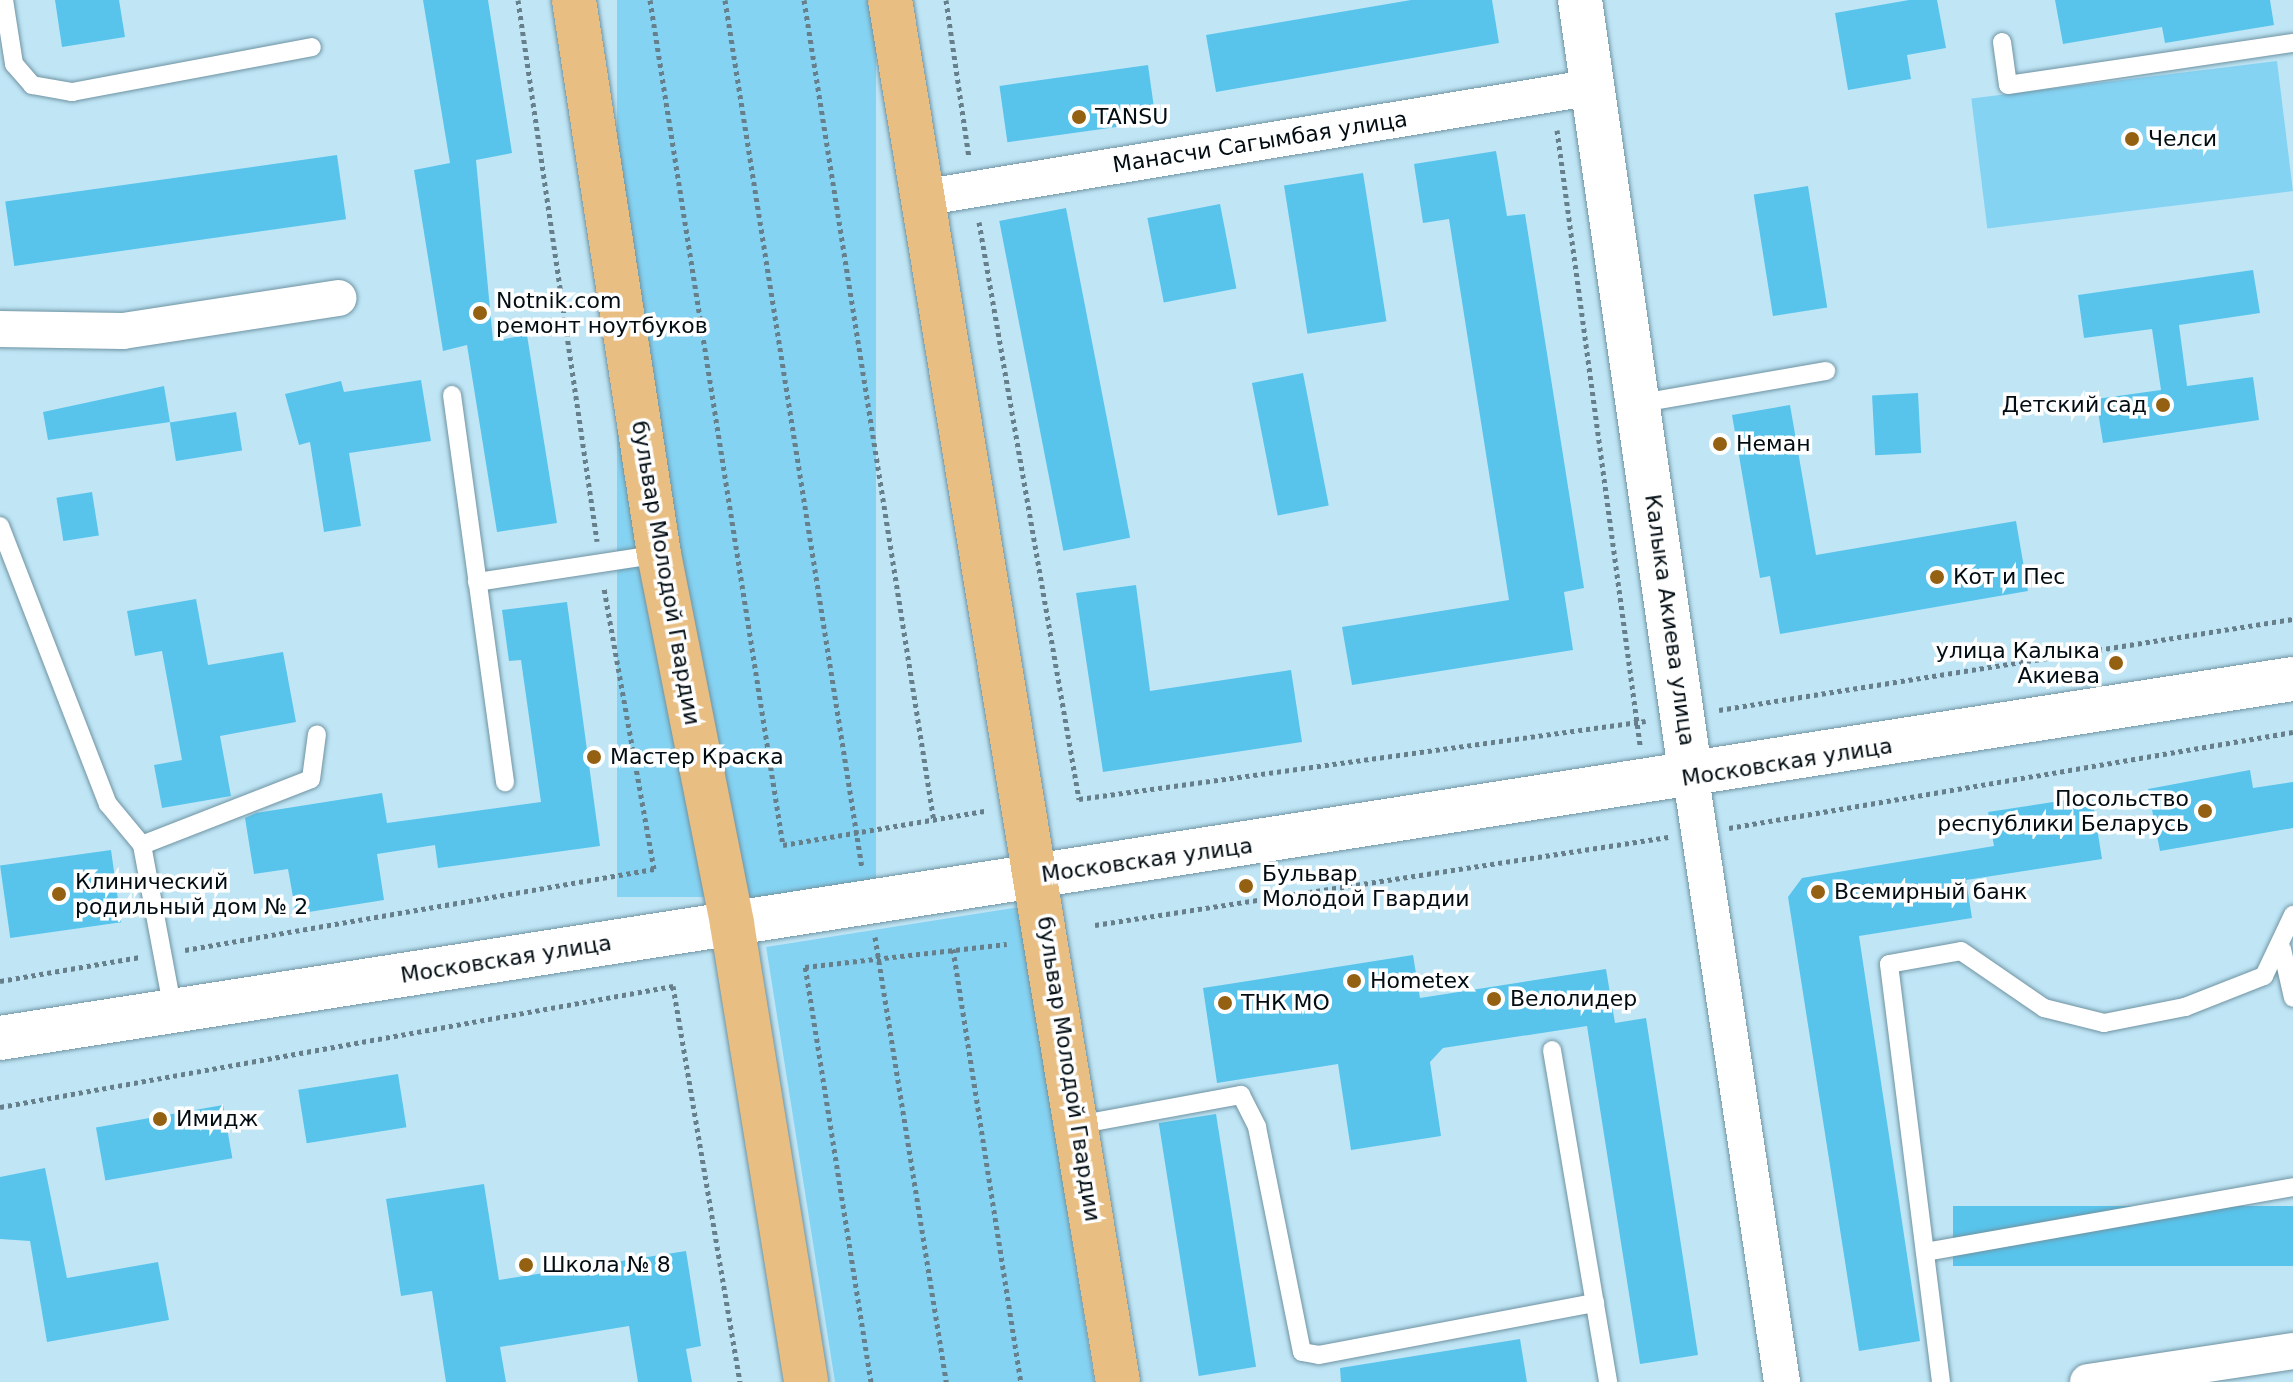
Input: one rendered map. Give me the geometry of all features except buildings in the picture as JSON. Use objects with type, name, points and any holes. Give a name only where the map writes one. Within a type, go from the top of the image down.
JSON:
[{"type":"main road","name":"бульвар Молодой Гвардии","points":[[574,0],[659,554],[732,924],[806,1382]]},
{"type":"main road","name":"бульвар Молодой Гвардии","points":[[890,0],[927,197],[1040,875],[1118,1382]]},
{"type":"main road","name":"Калыка Акиева улица","points":[[1580,0],[1641,403],[1691,778]]},
{"type":"main road","name":"Московская улица","points":[[0,1038],[1040,875],[1691,778],[2293,679]]},
{"type":"street","name":"Манасчи Сагымбая улица","points":[[927,197],[1594,87]]},
{"type":"street","points":[[0,329],[123,331],[338,298]]},
{"type":"street","name":"Калыка Акиева улица","points":[[1691,778],[1782,1382]]},
{"type":"street","points":[[2088,1382],[2293,1351]]},
{"type":"lane","points":[[4,0],[14,64],[32,85],[72,92],[312,47]]},
{"type":"lane","points":[[2002,42],[2008,85],[2293,43]]},
{"type":"lane","points":[[1641,403],[1826,371]]},
{"type":"lane","points":[[452,395],[505,782]]},
{"type":"lane","points":[[0,526],[108,804],[142,845],[173,1011]]},
{"type":"lane","points":[[477,582],[659,554]]},
{"type":"lane","points":[[142,845],[311,779],[317,734]]},
{"type":"lane","points":[[1941,1382],[1889,964],[1961,951],[2044,1008],[2104,1023],[2185,1007],[2264,976],[2282,949],[2293,915]]},
{"type":"lane","points":[[2282,949],[2293,998]]},
{"type":"lane","points":[[1552,1050],[1608,1382]]},
{"type":"lane","points":[[1077,1125],[1241,1095],[1257,1127],[1302,1352],[1319,1355],[1595,1303]]},
{"type":"lane","points":[[1925,1252],[2293,1187]]},
{"type":"path","points":[[0,981],[654,869],[600,563],[518,0]]},
{"type":"path","points":[[650,0],[783,845],[985,814]]},
{"type":"path","points":[[725,0],[946,1382]]},
{"type":"path","points":[[804,0],[934,822]]},
{"type":"path","points":[[946,0],[974,189],[1079,799]]},
{"type":"path","points":[[1557,130],[1641,749]]},
{"type":"path","points":[[871,1382],[805,967],[878,960],[1007,940]]},
{"type":"path","points":[[953,949],[1021,1382]]},
{"type":"path","points":[[0,1107],[673,986],[740,1382]]},
{"type":"shaded area","points":[[617,0],[876,0],[876,897],[617,897]]},
{"type":"shaded area","name":"Челси","points":[[2277,61],[2293,191],[1987,229],[1971,99]]},
{"type":"shaded area","points":[[1019,907],[1094,1382],[835,1382],[766,947]]},
{"type":"place","name":"TANSU","points":[[1079,117]]},
{"type":"place","name":"Челси","points":[[2132,139]]},
{"type":"place","name":"Notnik.com ремонт ноутбуков","points":[[480,313]]},
{"type":"place","name":"Детский сад","points":[[2163,405]]},
{"type":"place","name":"Неман","points":[[1720,444]]},
{"type":"place","name":"Кот и Пес","points":[[1937,577]]},
{"type":"place","name":"улица Калыка Акиева","points":[[2116,663]]},
{"type":"place","name":"Мастер Краска","points":[[594,757]]},
{"type":"place","name":"Посольство республики Беларусь","points":[[2205,811]]},
{"type":"place","name":"Бульвар Молодой Гвардии","points":[[1246,886]]},
{"type":"place","name":"Всемирный банк","points":[[1818,892]]},
{"type":"place","name":"Клинический родильный дом № 2","points":[[59,894]]},
{"type":"place","name":"Hometex","points":[[1354,981]]},
{"type":"place","name":"Велолидер","points":[[1494,999]]},
{"type":"place","name":"ТНК МО","points":[[1225,1003]]},
{"type":"place","name":"Имидж","points":[[160,1119]]},
{"type":"place","name":"Школа № 8","points":[[526,1265]]}]
